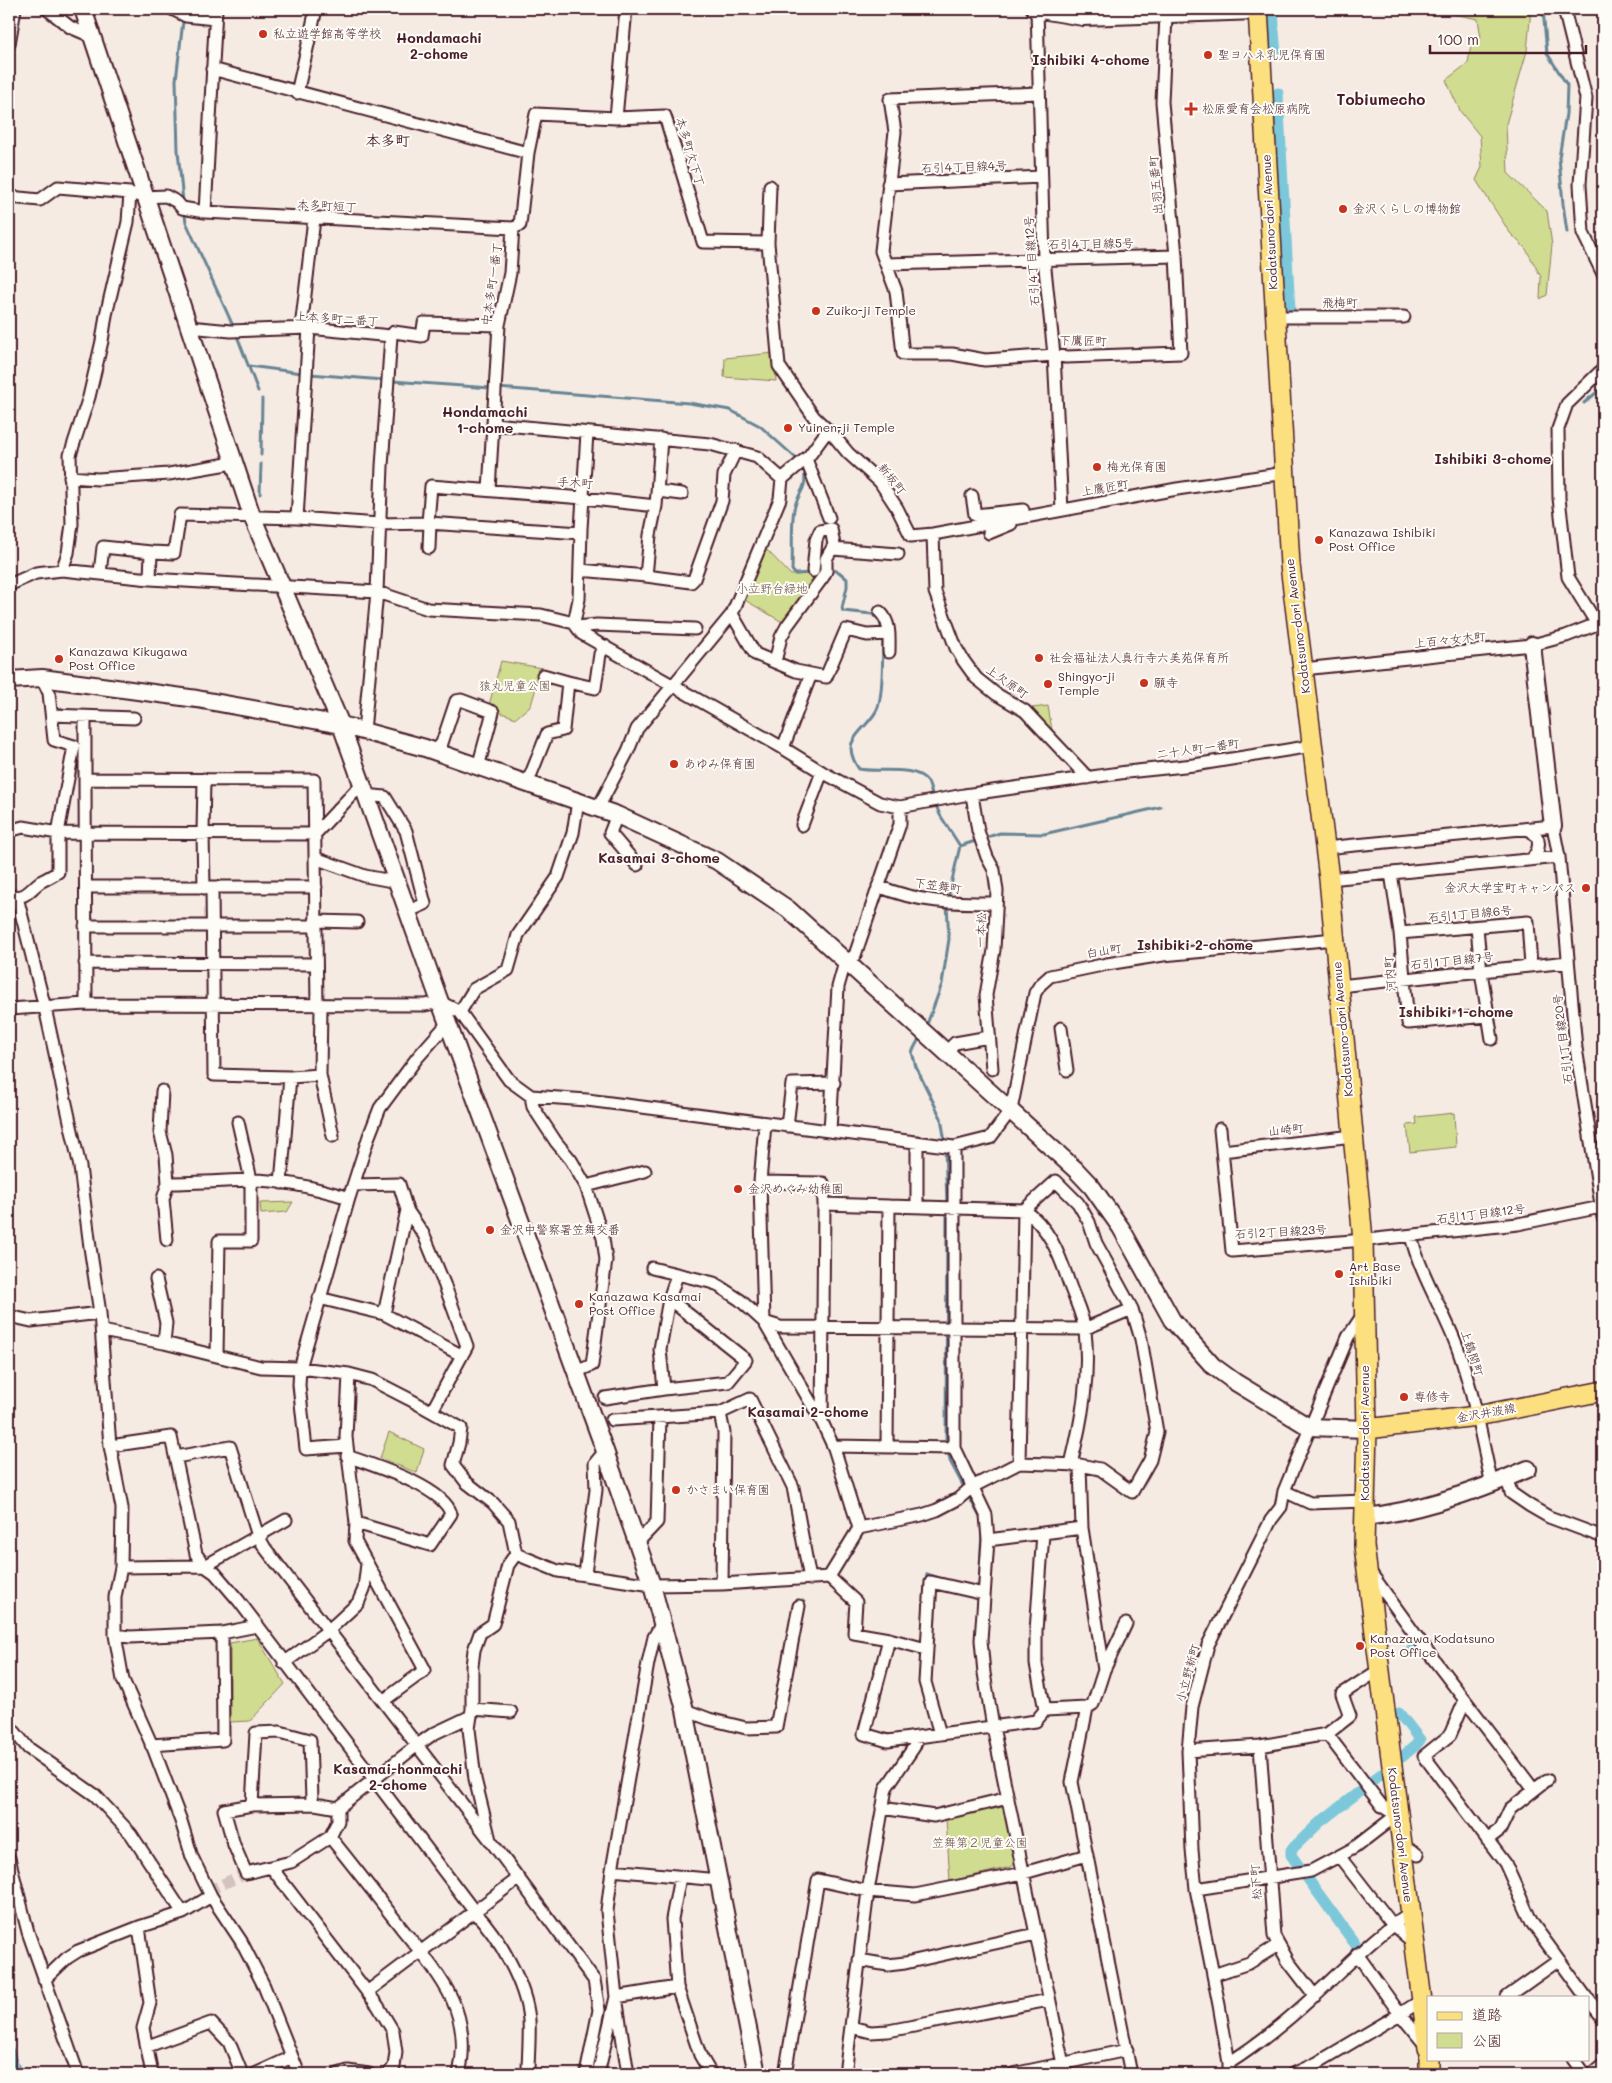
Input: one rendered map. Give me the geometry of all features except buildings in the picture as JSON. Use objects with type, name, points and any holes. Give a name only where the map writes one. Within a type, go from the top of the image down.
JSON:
[{"type":"main road","name":"Kodatsuno-dori Avenue","points":[[1258,10],[1290,565],[1329,879],[1363,1240],[1367,1429],[1364,1546],[1397,1812],[1410,1852],[1410,1913],[1427,2040]]},
{"type":"main road","name":"金沢井波線","points":[[1367,1429],[1476,1416],[1603,1391]]},
{"type":"main road","points":[[1429,2060],[1429,2074]]},
{"type":"street","points":[[9,44],[15,9]]},
{"type":"street","points":[[47,9],[70,26],[91,36]]},
{"type":"street","points":[[83,9],[137,195],[189,327],[252,516],[341,725],[440,1002],[510,1080],[531,1096],[587,1100],[954,1147],[990,1138],[1011,1110]]},
{"type":"street","points":[[172,9],[186,16],[216,14],[205,212]]},
{"type":"street","points":[[298,93],[316,9]]},
{"type":"street","points":[[212,69],[528,153],[536,114],[616,118],[626,9]]},
{"type":"street","points":[[1036,9],[1082,17],[1168,12],[1258,10]]},
{"type":"street","name":"石引4丁目線12号","points":[[1036,9],[1044,259],[1054,355],[1062,510]]},
{"type":"street","points":[[1564,9],[1586,98],[1580,184],[1583,234],[1603,274]]},
{"type":"street","name":"出羽五番町","points":[[1168,12],[1162,102],[1176,256],[1181,353]]},
{"type":"street","points":[[886,264],[881,251],[895,132],[890,100],[1038,93]]},
{"type":"street","name":"本多町欠下丁","points":[[616,118],[665,116],[703,242],[768,243]]},
{"type":"street","name":"中本多町一番丁","points":[[489,490],[499,325],[510,273],[513,228],[520,225],[528,153]]},
{"type":"street","name":"石引4丁目線4号","points":[[888,184],[1041,177]]},
{"type":"street","points":[[598,808],[628,751],[637,729],[672,686],[690,668],[732,614],[780,499],[782,479],[806,459],[828,430],[814,416],[779,366],[768,243],[770,186]]},
{"type":"street","name":"本多町短丁","points":[[9,197],[40,200],[58,187],[166,196],[177,202],[182,208],[205,212],[513,228]]},
{"type":"street","points":[[62,570],[68,553],[72,524],[70,455],[89,397],[106,314],[128,222],[137,195]]},
{"type":"street","points":[[297,518],[306,328],[314,219]]},
{"type":"street","name":"石引4丁目線5号","points":[[886,264],[1176,256]]},
{"type":"street","name":"下鷹匠町","points":[[886,264],[896,291],[907,357],[952,354],[985,360],[1054,355],[1066,357],[1181,353]]},
{"type":"street","name":"飛梅町","points":[[1276,317],[1404,317]]},
{"type":"street","name":"上本多町二番丁","points":[[189,327],[231,331],[306,328],[391,336],[394,332],[422,336],[424,323],[499,325]]},
{"type":"street","points":[[364,731],[377,592],[391,336]]},
{"type":"street","points":[[1600,620],[1568,577],[1559,498],[1558,429],[1567,404],[1603,369]]},
{"type":"street","points":[[493,424],[710,444],[758,457],[782,479]]},
{"type":"street","name":"新坂町","points":[[828,430],[848,453],[880,482],[897,508],[911,536],[932,534]]},
{"type":"street","points":[[587,433],[579,599],[575,625],[582,634],[822,772],[880,803],[900,807],[900,824],[855,955],[845,962],[838,987],[830,1131]]},
{"type":"street","points":[[646,576],[650,535],[658,491],[661,439]]},
{"type":"street","points":[[580,570],[691,582],[694,579],[722,501],[724,475],[736,450]]},
{"type":"street","points":[[775,662],[781,637],[823,577],[826,571],[826,559],[834,545],[830,523],[806,459]]},
{"type":"street","points":[[70,477],[98,479],[169,474],[234,463]]},
{"type":"street","name":"上鷹匠町","points":[[932,534],[1177,489],[1285,473]]},
{"type":"street","name":"手木町","points":[[429,523],[431,486],[583,498],[656,506]]},
{"type":"street","points":[[658,491],[682,494]]},
{"type":"street","points":[[972,496],[975,515],[1022,509],[1033,514]]},
{"type":"street","points":[[989,533],[1033,514]]},
{"type":"street","points":[[100,573],[103,547],[174,553],[180,515],[297,518],[380,524],[429,523],[581,531],[593,530]]},
{"type":"street","points":[[429,523],[429,548]]},
{"type":"street","points":[[813,571],[816,540],[820,532],[830,523]]},
{"type":"street","name":"上欠原町","points":[[932,534],[935,592],[956,648],[963,660],[976,678],[996,694],[1025,711],[1088,778]]},
{"type":"street","points":[[832,549],[898,554]]},
{"type":"street","points":[[150,579],[152,552]]},
{"type":"street","points":[[9,586],[36,573],[62,570],[150,579],[377,592],[428,609],[541,616],[575,625],[695,628]]},
{"type":"street","points":[[880,612],[884,616],[889,634],[889,652]]},
{"type":"street","points":[[732,614],[755,654],[796,671],[826,677],[846,630],[868,635],[889,634]]},
{"type":"street","name":"上百々女木町","points":[[1303,669],[1532,645],[1566,636],[1600,620]]},
{"type":"street","points":[[1324,848],[1553,826],[1532,645]]},
{"type":"street","points":[[543,675],[595,688],[600,654],[605,646]]},
{"type":"street","points":[[783,748],[811,674]]},
{"type":"street","points":[[42,678],[49,692],[54,740],[74,746],[58,833],[58,872],[39,883],[28,894],[13,896],[45,1008],[65,1106],[80,1167],[102,1331],[110,1446],[122,1508],[121,1568],[115,1596],[115,1635],[123,1680],[152,1745],[181,1821],[192,1858],[211,1896],[241,1941],[264,1986],[299,2074]]},
{"type":"street","points":[[9,680],[42,678],[197,699],[341,725],[435,752],[617,814],[717,861],[788,910],[1011,1110],[1092,1187],[1121,1228],[1172,1320],[1213,1366],[1235,1382],[1309,1427],[1367,1429]]},
{"type":"street","points":[[527,784],[548,734],[563,730],[568,682]]},
{"type":"street","points":[[435,752],[442,743],[456,701],[461,700],[493,712],[478,767]]},
{"type":"street","points":[[52,716],[134,718]]},
{"type":"street","points":[[85,717],[86,1004]]},
{"type":"street","name":"二十人町一番町","points":[[900,807],[972,794],[1180,767],[1312,746]]},
{"type":"street","points":[[802,825],[822,772]]},
{"type":"street","points":[[85,779],[314,780],[315,924],[320,1075],[333,1136]]},
{"type":"street","points":[[204,779],[203,833],[212,926],[214,1075],[290,1077],[320,1075]]},
{"type":"street","points":[[9,831],[23,827],[58,833],[315,834],[364,789]]},
{"type":"street","points":[[364,789],[385,797],[406,831],[425,904],[407,912]]},
{"type":"street","name":"一本松","points":[[972,794],[978,831],[987,857],[994,870],[997,892],[994,950],[986,995],[992,1069]]},
{"type":"street","points":[[356,1523],[430,1545],[451,1514],[449,1507],[415,1481],[347,1451],[306,1450],[299,1385],[300,1368],[349,1198],[380,1108],[416,1058],[454,1017],[474,989],[508,970],[518,935],[558,877],[573,833],[578,801]]},
{"type":"street","points":[[617,814],[610,833],[638,865]]},
{"type":"street","name":"石引1丁目線20号","points":[[1553,826],[1559,857],[1576,1048],[1602,1212]]},
{"type":"street","points":[[1528,829],[1537,836],[1539,843],[1537,852],[1531,860]]},
{"type":"street","points":[[1329,879],[1559,857]]},
{"type":"street","points":[[315,858],[365,876],[396,882]]},
{"type":"street","name":"河内町","points":[[1391,873],[1400,933],[1408,1023],[1488,1016]]},
{"type":"street","name":"下笠舞町","points":[[878,886],[898,894],[947,903],[995,903]]},
{"type":"street","points":[[86,887],[316,887]]},
{"type":"street","points":[[85,926],[212,926],[357,922]]},
{"type":"street","name":"石引1丁目線6号","points":[[1400,933],[1476,928],[1528,922],[1531,966]]},
{"type":"street","points":[[1476,928],[1492,1039]]},
{"type":"street","name":"白山町","points":[[1011,1110],[1035,993],[1050,976],[1163,955],[1335,939]]},
{"type":"street","name":"石引1丁目線7号","points":[[1339,986],[1568,962]]},
{"type":"street","points":[[85,964],[316,964]]},
{"type":"street","points":[[9,1009],[86,1004],[319,1006],[425,1005],[440,1002]]},
{"type":"street","points":[[454,1017],[576,1372],[652,1585],[684,1710],[758,2074]]},
{"type":"street","points":[[1061,1028],[1067,1070]]},
{"type":"street","points":[[946,1052],[955,1043],[989,1037]]},
{"type":"street","points":[[281,1182],[290,1077]]},
{"type":"street","points":[[787,1126],[792,1084],[834,1083]]},
{"type":"street","points":[[162,1091],[160,1132],[166,1155],[168,1183],[163,1199],[167,1240]]},
{"type":"street","points":[[531,1096],[533,1107],[556,1142],[571,1160],[586,1186],[603,1238],[606,1260],[592,1365],[576,1372]]},
{"type":"street","points":[[216,1355],[219,1241],[251,1241],[251,1180],[238,1122]]},
{"type":"street","points":[[764,1322],[760,1182],[765,1124]]},
{"type":"street","name":"石引2丁目線23号","points":[[1220,1129],[1232,1251],[1363,1240]]},
{"type":"street","name":"山崎町","points":[[1222,1151],[1354,1136]]},
{"type":"street","points":[[916,1206],[917,1142]]},
{"type":"street","points":[[954,1147],[954,1448],[986,1515],[988,1540],[982,1640],[984,1673],[993,1727],[1064,2069]]},
{"type":"street","points":[[586,1186],[645,1170]]},
{"type":"street","points":[[168,1183],[251,1180],[281,1182],[320,1189],[349,1198]]},
{"type":"street","points":[[858,1528],[922,1516],[958,1499],[972,1487],[1019,1463],[1076,1464],[1100,1470],[1132,1492],[1150,1460],[1157,1432],[1141,1339],[1132,1309],[1096,1242],[1089,1222],[1078,1203],[1056,1181],[1024,1210],[1019,1463]]},
{"type":"street","points":[[760,1182],[823,1183],[822,1422]]},
{"type":"street","points":[[353,1185],[399,1184],[407,1210],[424,1235],[467,1346],[432,1411]]},
{"type":"street","points":[[824,1204],[1024,1210],[1034,1217],[1058,1249],[1084,1329],[1086,1388],[1076,1464],[1082,1528],[1104,1670]]},
{"type":"street","points":[[886,1447],[889,1206]]},
{"type":"street","points":[[384,1314],[407,1210]]},
{"type":"street","name":"石引1丁目線12号","points":[[1363,1240],[1518,1224],[1602,1212]]},
{"type":"street","name":"上鶴間町","points":[[1411,1236],[1417,1258],[1459,1352],[1476,1416],[1499,1482]]},
{"type":"street","points":[[652,1268],[714,1283],[740,1300],[764,1322],[822,1422],[833,1446],[858,1528],[829,1577]]},
{"type":"street","points":[[664,1388],[660,1349],[669,1299],[677,1275]]},
{"type":"street","points":[[156,1278],[166,1323],[164,1343]]},
{"type":"street","points":[[319,1298],[384,1314],[461,1355]]},
{"type":"street","points":[[605,1398],[664,1388],[728,1382],[746,1360],[669,1299]]},
{"type":"street","points":[[764,1322],[780,1327],[887,1326],[1084,1329],[1132,1309]]},
{"type":"street","name":"小立野新町","points":[[1229,2068],[1196,1889],[1192,1850],[1188,1750],[1192,1707],[1208,1645],[1271,1520],[1281,1507],[1284,1491],[1309,1427],[1348,1338],[1365,1311]]},
{"type":"street","points":[[9,1316],[32,1321],[100,1313]]},
{"type":"street","points":[[102,1331],[164,1343],[261,1367],[300,1368],[348,1374],[372,1380],[461,1428],[460,1443],[453,1465],[466,1482],[493,1503],[509,1521],[516,1554],[508,1565],[493,1624],[480,1633],[474,1650],[472,1666],[469,1729],[475,1779],[490,1840]]},
{"type":"street","points":[[348,1374],[347,1451],[356,1523],[355,1541],[425,1670],[383,1701]]},
{"type":"street","points":[[612,1420],[720,1413],[750,1399],[793,1487],[810,1579]]},
{"type":"street","points":[[720,1413],[724,1433],[722,1584]]},
{"type":"street","points":[[638,1542],[657,1522],[660,1417]]},
{"type":"street","points":[[110,1446],[171,1437],[196,1554],[205,1566],[215,1573],[257,1626],[483,1921],[506,1954],[522,1992],[529,2019],[528,2074]]},
{"type":"street","points":[[833,1446],[954,1448]]},
{"type":"street","points":[[176,1457],[230,1447],[258,1536],[265,1548],[519,1878],[594,1980],[599,2010],[586,2074]]},
{"type":"street","points":[[585,1574],[596,1490],[596,1463],[605,1451]]},
{"type":"street","points":[[1284,1491],[1310,1503],[1394,1514],[1499,1482],[1528,1469]]},
{"type":"street","points":[[1499,1482],[1511,1493],[1549,1517],[1603,1538]]},
{"type":"street","points":[[121,1568],[205,1566],[286,1520]]},
{"type":"street","points":[[988,1540],[1082,1528]]},
{"type":"street","points":[[1044,1533],[1036,1631],[1036,1664],[1045,1710]]},
{"type":"street","points":[[516,1554],[558,1571],[652,1585],[722,1584],[829,1577],[856,1602],[854,1633],[889,1639],[926,1650]]},
{"type":"street","points":[[284,1663],[329,1630],[358,1603],[364,1589],[367,1564]]},
{"type":"street","points":[[1366,1566],[1425,1648],[1534,1790]]},
{"type":"street","points":[[940,1734],[926,1682],[926,1650],[931,1582],[984,1594]]},
{"type":"street","points":[[684,1710],[709,1719],[746,1728],[776,1727],[799,1606]]},
{"type":"street","points":[[628,2074],[616,1997],[607,1911],[612,1870],[648,1663],[654,1636],[662,1624]]},
{"type":"street","points":[[889,1639],[864,1734],[888,1741],[1036,1721],[1045,1710],[1087,1708],[1093,1704],[1104,1670],[1126,1624]]},
{"type":"street","points":[[115,1635],[130,1637],[222,1633],[257,1626]]},
{"type":"street","points":[[152,1745],[223,1740],[222,1633]]},
{"type":"street","points":[[1188,1750],[1260,1746],[1327,1734],[1350,1716],[1342,1694],[1378,1670]]},
{"type":"street","points":[[1465,1700],[1450,1735],[1424,1756],[1505,1863],[1532,1923],[1586,1996]]},
{"type":"street","points":[[1087,1708],[1072,1782],[1131,2074]]},
{"type":"street","points":[[338,1808],[338,1821],[330,1837],[291,1862],[246,1873],[234,1845],[224,1813],[224,1810],[252,1805],[315,1804],[338,1808],[433,1734],[471,1713],[511,1712]]},
{"type":"street","points":[[9,1725],[28,1748],[101,1801],[131,1834],[183,1913]]},
{"type":"street","points":[[252,1805],[256,1733],[264,1732],[280,1732],[310,1740],[312,1800],[315,1804]]},
{"type":"street","points":[[1327,1734],[1382,1806],[1397,1812]]},
{"type":"street","points":[[845,2074],[868,1891],[886,1788],[914,1747],[918,1737]]},
{"type":"street","name":"松下町","points":[[1260,1746],[1274,1936],[1278,1945]]},
{"type":"street","points":[[1487,1840],[1500,1830],[1510,1809],[1547,1780]]},
{"type":"street","points":[[882,1808],[934,1816],[1008,1798]]},
{"type":"street","points":[[1196,1889],[1311,1871],[1354,1848],[1397,1812]]},
{"type":"street","points":[[330,1837],[442,1981],[455,2009],[462,2032],[462,2062],[459,2074]]},
{"type":"street","points":[[785,2074],[818,1880],[868,1891],[916,1895],[1024,1873],[1087,1856]]},
{"type":"street","points":[[1339,1856],[1392,1924],[1414,1943]]},
{"type":"street","points":[[9,1858],[28,1932],[78,2074]]},
{"type":"street","points":[[271,1867],[367,1992],[393,2031],[396,2052],[394,2067],[388,2074]]},
{"type":"street","points":[[612,1870],[718,1880]]},
{"type":"street","points":[[680,1877],[672,1919],[677,1987],[700,2055],[711,2074]]},
{"type":"street","points":[[367,1992],[519,1878]]},
{"type":"street","points":[[44,1980],[67,1958],[78,1951],[139,1927],[183,1913],[211,1896]]},
{"type":"street","points":[[1229,2068],[1315,1996],[1357,1954],[1392,1924],[1410,1913]]},
{"type":"street","points":[[139,1927],[150,2003],[144,2028],[152,2074]]},
{"type":"street","points":[[859,1960],[888,1965],[904,1963],[1036,1934]]},
{"type":"street","points":[[1213,1975],[1249,1963],[1278,1945],[1315,1996]]},
{"type":"street","points":[[1357,1954],[1400,2014],[1427,2047]]},
{"type":"street","points":[[1510,1996],[1523,1992],[1559,1960]]},
{"type":"street","points":[[616,1997],[677,1987]]},
{"type":"street","points":[[598,2074],[616,1997]]},
{"type":"street","points":[[850,2027],[871,2032],[888,2031],[1049,2000]]},
{"type":"street","points":[[1293,2074],[1317,2063],[1422,2000]]},
{"type":"street","points":[[1590,2002],[1603,2018]]},
{"type":"street","points":[[148,2046],[211,2023],[229,2042],[242,2074]]},
{"type":"street","points":[[1013,2074],[1064,2069],[1127,2050]]},
{"type":"street","points":[[255,2074],[292,2057]]},
{"type":"street","points":[[1574,2060],[1584,2074]]},
{"type":"street","points":[[1591,2074],[1603,2064]]},
{"type":"street","points":[[338,2074],[348,2071],[363,2073]]},
{"type":"green space","points":[[1443,9],[1531,9],[1527,51],[1506,124],[1508,173],[1547,211],[1552,245],[1547,295],[1540,299],[1541,277],[1526,249],[1510,233],[1476,180],[1482,167],[1480,136],[1460,111],[1446,80],[1468,63],[1471,45],[1481,38],[1478,19],[1443,12]]},
{"type":"green space","points":[[774,353],[776,381],[724,377],[725,358]]},
{"type":"green space","name":"小立野台緑地","points":[[764,547],[791,575],[819,573],[820,577],[784,623],[743,599]]},
{"type":"green space","name":"猿丸児童公園","points":[[501,661],[542,668],[531,705],[516,718],[496,711],[489,705]]},
{"type":"green space","points":[[1048,706],[1053,736],[1030,713],[1032,708]]},
{"type":"green space","points":[[1454,1113],[1456,1147],[1410,1152],[1407,1125],[1417,1124],[1416,1117]]},
{"type":"green space","points":[[293,1202],[287,1212],[261,1214],[260,1203]]},
{"type":"green space","points":[[389,1432],[424,1449],[417,1473],[380,1458]]},
{"type":"green space","points":[[257,1638],[285,1684],[250,1721],[230,1722],[230,1643]]},
{"type":"green space","name":"笠舞第２児童公園","points":[[1003,1807],[1016,1863],[1011,1867],[950,1881],[946,1819]]},
{"type":"water","points":[[9,2038],[22,2074],[9,2074]]},
{"type":"waterway","points":[[1273,9],[1274,26]]},
{"type":"waterway","points":[[1543,9],[1547,53],[1567,85],[1566,114],[1559,158],[1567,232]]},
{"type":"waterway","points":[[183,21],[176,80],[178,151],[183,202]]},
{"type":"waterway","points":[[1274,31],[1276,54]]},
{"type":"waterway","points":[[1278,93],[1290,310]]},
{"type":"waterway","points":[[185,216],[234,328]]},
{"type":"waterway","points":[[237,336],[258,391]]},
{"type":"waterway","points":[[249,366],[302,373]]},
{"type":"waterway","points":[[310,374],[383,380]]},
{"type":"waterway","points":[[392,381],[491,388]]},
{"type":"waterway","points":[[1584,403],[1603,387]]},
{"type":"waterway","points":[[498,388],[689,403],[730,410],[760,426],[798,460]]},
{"type":"waterway","points":[[261,455],[262,399]]},
{"type":"waterway","points":[[260,494],[261,464]]},
{"type":"waterway","points":[[804,468],[805,482],[793,516],[792,570],[795,574],[812,573],[823,569]]},
{"type":"waterway","points":[[828,568],[839,572],[847,579],[843,611],[872,614],[879,619],[882,630]]},
{"type":"waterway","points":[[883,637],[880,700],[876,712],[852,743],[852,756],[859,769],[906,771],[922,776],[928,782],[933,797]]},
{"type":"waterway","points":[[935,803],[940,815],[960,846],[948,898]]},
{"type":"waterway","points":[[960,846],[1000,833],[1044,834],[1161,807]]},
{"type":"waterway","points":[[926,1027],[942,984],[949,939],[947,905]]},
{"type":"waterway","points":[[920,1037],[912,1052],[916,1067],[941,1118],[945,1142]]},
{"type":"waterway","points":[[945,1148],[947,1204]]},
{"type":"waterway","points":[[946,1444],[947,1211]]},
{"type":"waterway","points":[[948,1450],[950,1461],[982,1521]]},
{"type":"waterway","points":[[975,1588],[979,1585],[982,1532]]},
{"type":"waterway","points":[[922,1644],[927,1574],[949,1581]]},
{"type":"waterway","points":[[1410,1651],[1416,1643],[1411,1636]]},
{"type":"waterway","points":[[1399,1713],[1420,1740],[1402,1757]]},
{"type":"waterway","points":[[1368,1784],[1381,1774]]},
{"type":"waterway","points":[[1301,1869],[1291,1855],[1291,1850],[1319,1823],[1364,1788]]},
{"type":"waterway","points":[[1305,1875],[1358,1948]]},
{"type":"tunnel","points":[[208,1891],[246,1873]]},
{"type":"place","name":"私立遊学館高等学校","points":[[263,34]]},
{"type":"place","name":"聖ヨハネ乳児保育園","points":[[1208,55]]},
{"type":"place","name":"松原愛育会松原病院","points":[[1191,109]]},
{"type":"place","name":"金沢くらしの博物館","points":[[1343,209]]},
{"type":"place","name":"Zuiko-ji Temple","points":[[816,311]]},
{"type":"place","name":"Yuinen-ji Temple","points":[[788,428]]},
{"type":"place","name":"梅光保育園","points":[[1097,467]]},
{"type":"place","name":"Kanazawa Ishibiki Post Office","points":[[1319,540]]},
{"type":"place","name":"社会福祉法人真行寺六美苑保育所","points":[[1039,658]]},
{"type":"place","name":"Kanazawa Kikugawa Post Office","points":[[59,659]]},
{"type":"place","name":"願寺","points":[[1144,683]]},
{"type":"place","name":"Shingyo-ji Temple","points":[[1048,684]]},
{"type":"place","name":"あゆみ保育園","points":[[674,764]]},
{"type":"place","name":"金沢大学宝町キャンパス","points":[[1586,888]]},
{"type":"place","name":"金沢めぐみ幼稚園","points":[[738,1189]]},
{"type":"place","name":"金沢中警察署笠舞交番","points":[[490,1230]]},
{"type":"place","name":"Art Base Ishibiki","points":[[1339,1274]]},
{"type":"place","name":"Kanazawa Kasamai Post Office","points":[[579,1304]]},
{"type":"place","name":"専修寺","points":[[1404,1397]]},
{"type":"place","name":"かさまい保育園","points":[[676,1490]]},
{"type":"place","name":"Kanazawa Kodatsuno Post Office","points":[[1360,1646]]},
{"type":"district","name":"Hondamachi 2-chome","points":[[439,46]]},
{"type":"district","name":"Ishibiki 4-chome","points":[[1091,60]]},
{"type":"district","name":"Tobiumecho","points":[[1381,100]]},
{"type":"district","name":"本多町","points":[[388,141]]},
{"type":"district","name":"Hondamachi 1-chome","points":[[485,420]]},
{"type":"district","name":"Ishibiki 3-chome","points":[[1493,459]]},
{"type":"district","name":"Kasamai 3-chome","points":[[659,858]]},
{"type":"district","name":"Ishibiki 2-chome","points":[[1195,945]]},
{"type":"district","name":"Ishibiki 1-chome","points":[[1456,1012]]},
{"type":"district","name":"Kasamai 2-chome","points":[[808,1412]]},
{"type":"district","name":"Kasamai-honmachi 2-chome","points":[[398,1778]]}]
